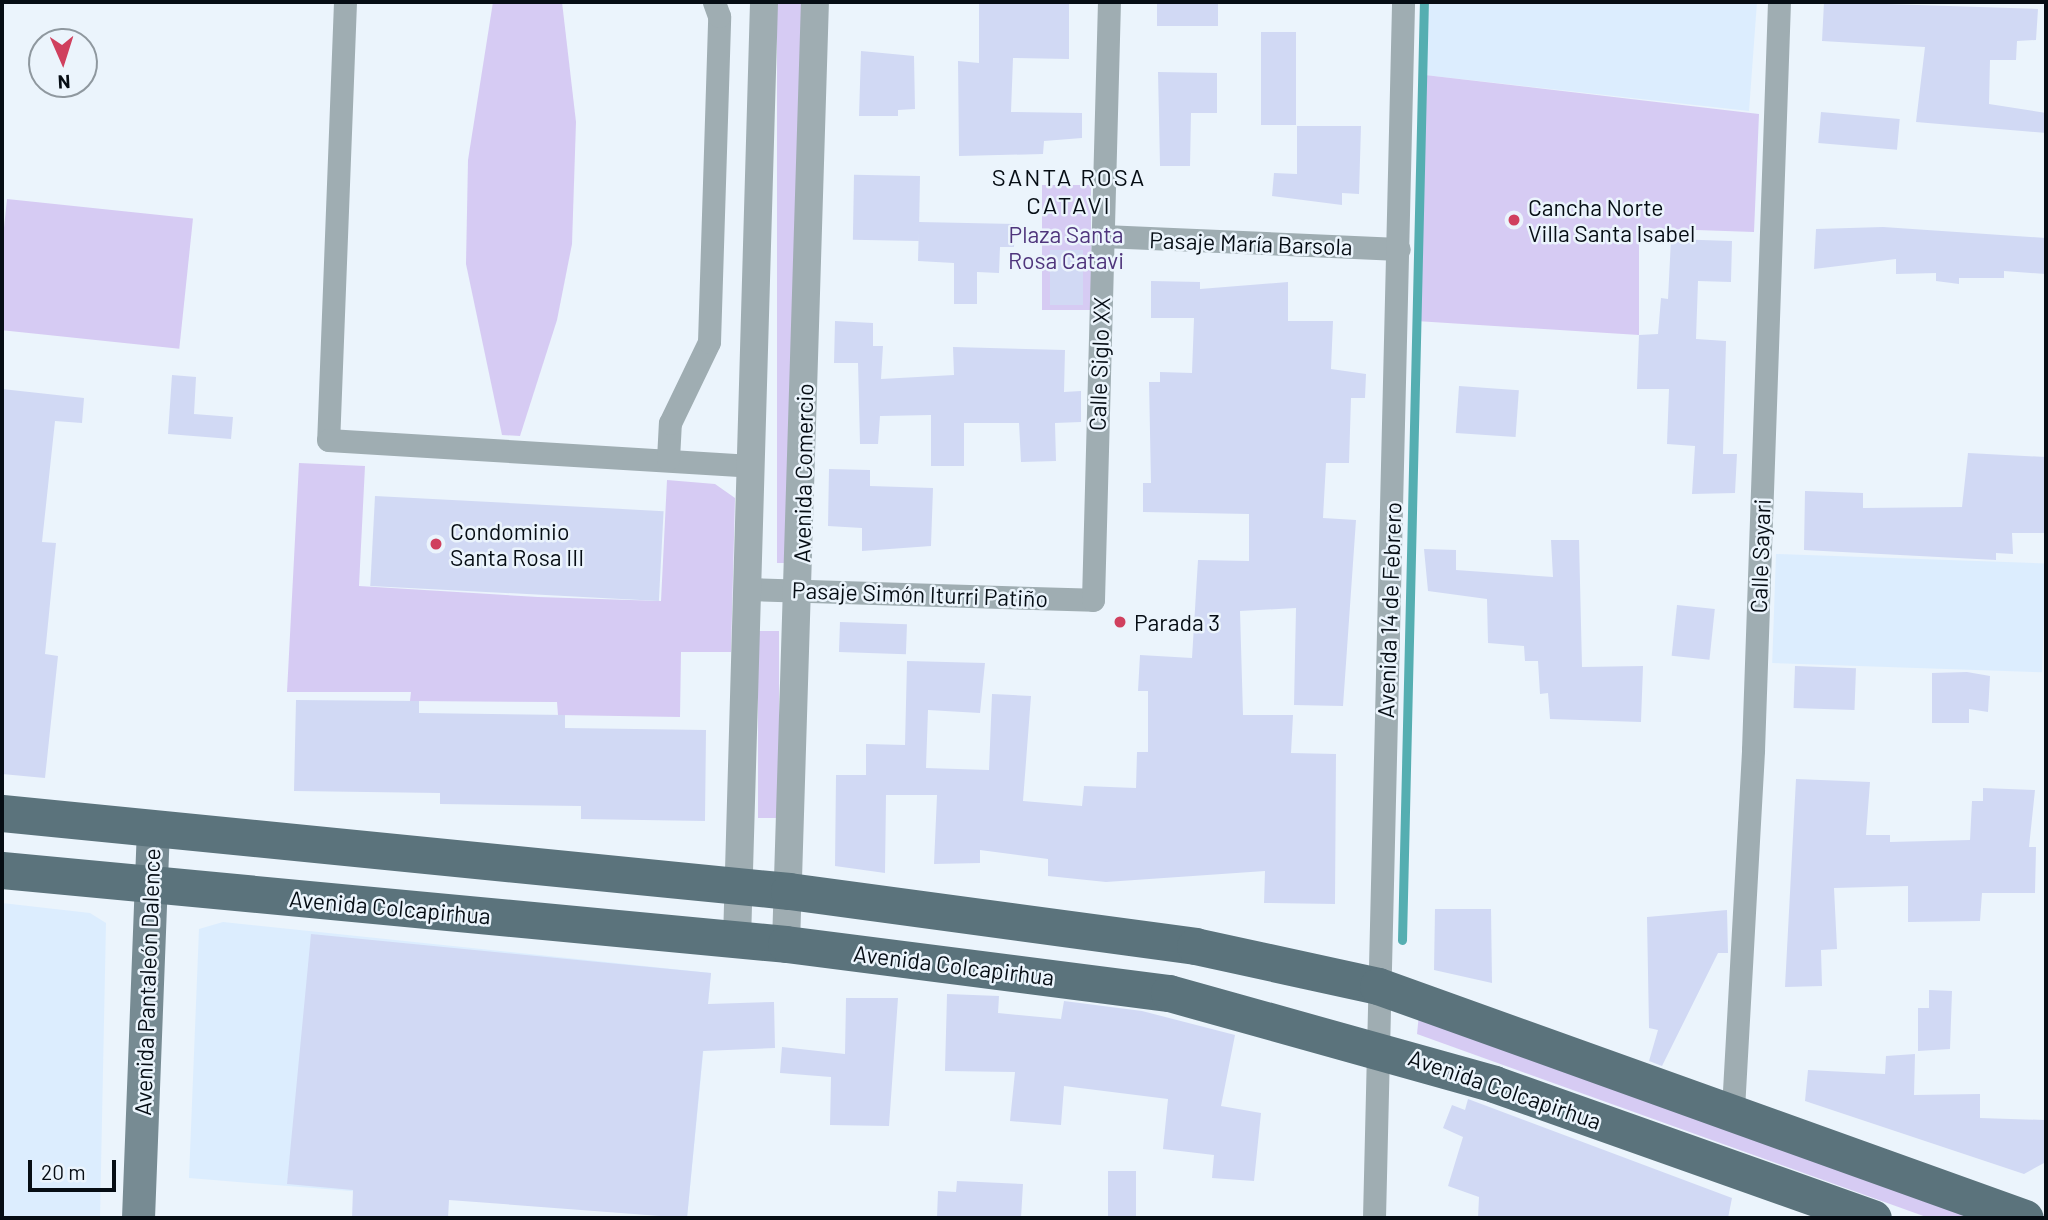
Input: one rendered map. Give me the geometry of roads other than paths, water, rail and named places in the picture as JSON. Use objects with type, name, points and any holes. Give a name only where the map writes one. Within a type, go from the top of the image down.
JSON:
[{"type":"main road","points":[[2,813],[789,891],[1082,927],[1378,986],[1733,1109],[2025,1218]]},
{"type":"main road","name":"Avenida Pantaleón Dalence","points":[[138,1218],[153,829]]},
{"type":"main road","name":"Avenida Colcapirhua","points":[[2,870],[786,944],[1169,993],[1377,1046],[1873,1218]]},
{"type":"street","points":[[345,2],[328,440],[751,466]]},
{"type":"street","points":[[668,459],[670,423],[709,342],[719,16],[714,2]]},
{"type":"street","points":[[737,940],[764,2]]},
{"type":"street","name":"Avenida Comercio","points":[[786,944],[800,591],[815,2]]},
{"type":"street","name":"Calle Siglo XX","points":[[1093,600],[1109,2]]},
{"type":"street","name":"Avenida 14 de Febrero","points":[[1374,1218],[1403,2]]},
{"type":"street","name":"Calle Sayari","points":[[1733,1109],[1753,750],[1779,2]]},
{"type":"street","name":"Pasaje María Barsola","points":[[1103,236],[1399,249]]},
{"type":"street","name":"Pasaje Simón Iturri Patiño","points":[[748,589],[1093,600]]},
{"type":"waterway","points":[[1402,940],[1424,2]]},
{"type":"place","name":"Cancha Norte Villa Santa Isabel","points":[[1514,220]]},
{"type":"place","name":"Condominio Santa Rosa III","points":[[436,544]]},
{"type":"place","name":"Parada 3","points":[[1120,622]]},
{"type":"district","name":"SANTA ROSA CATAVI","points":[[1069,191]]},
{"type":"park label","name":"Plaza Santa Rosa Catavi","points":[[1066,247]]}]
